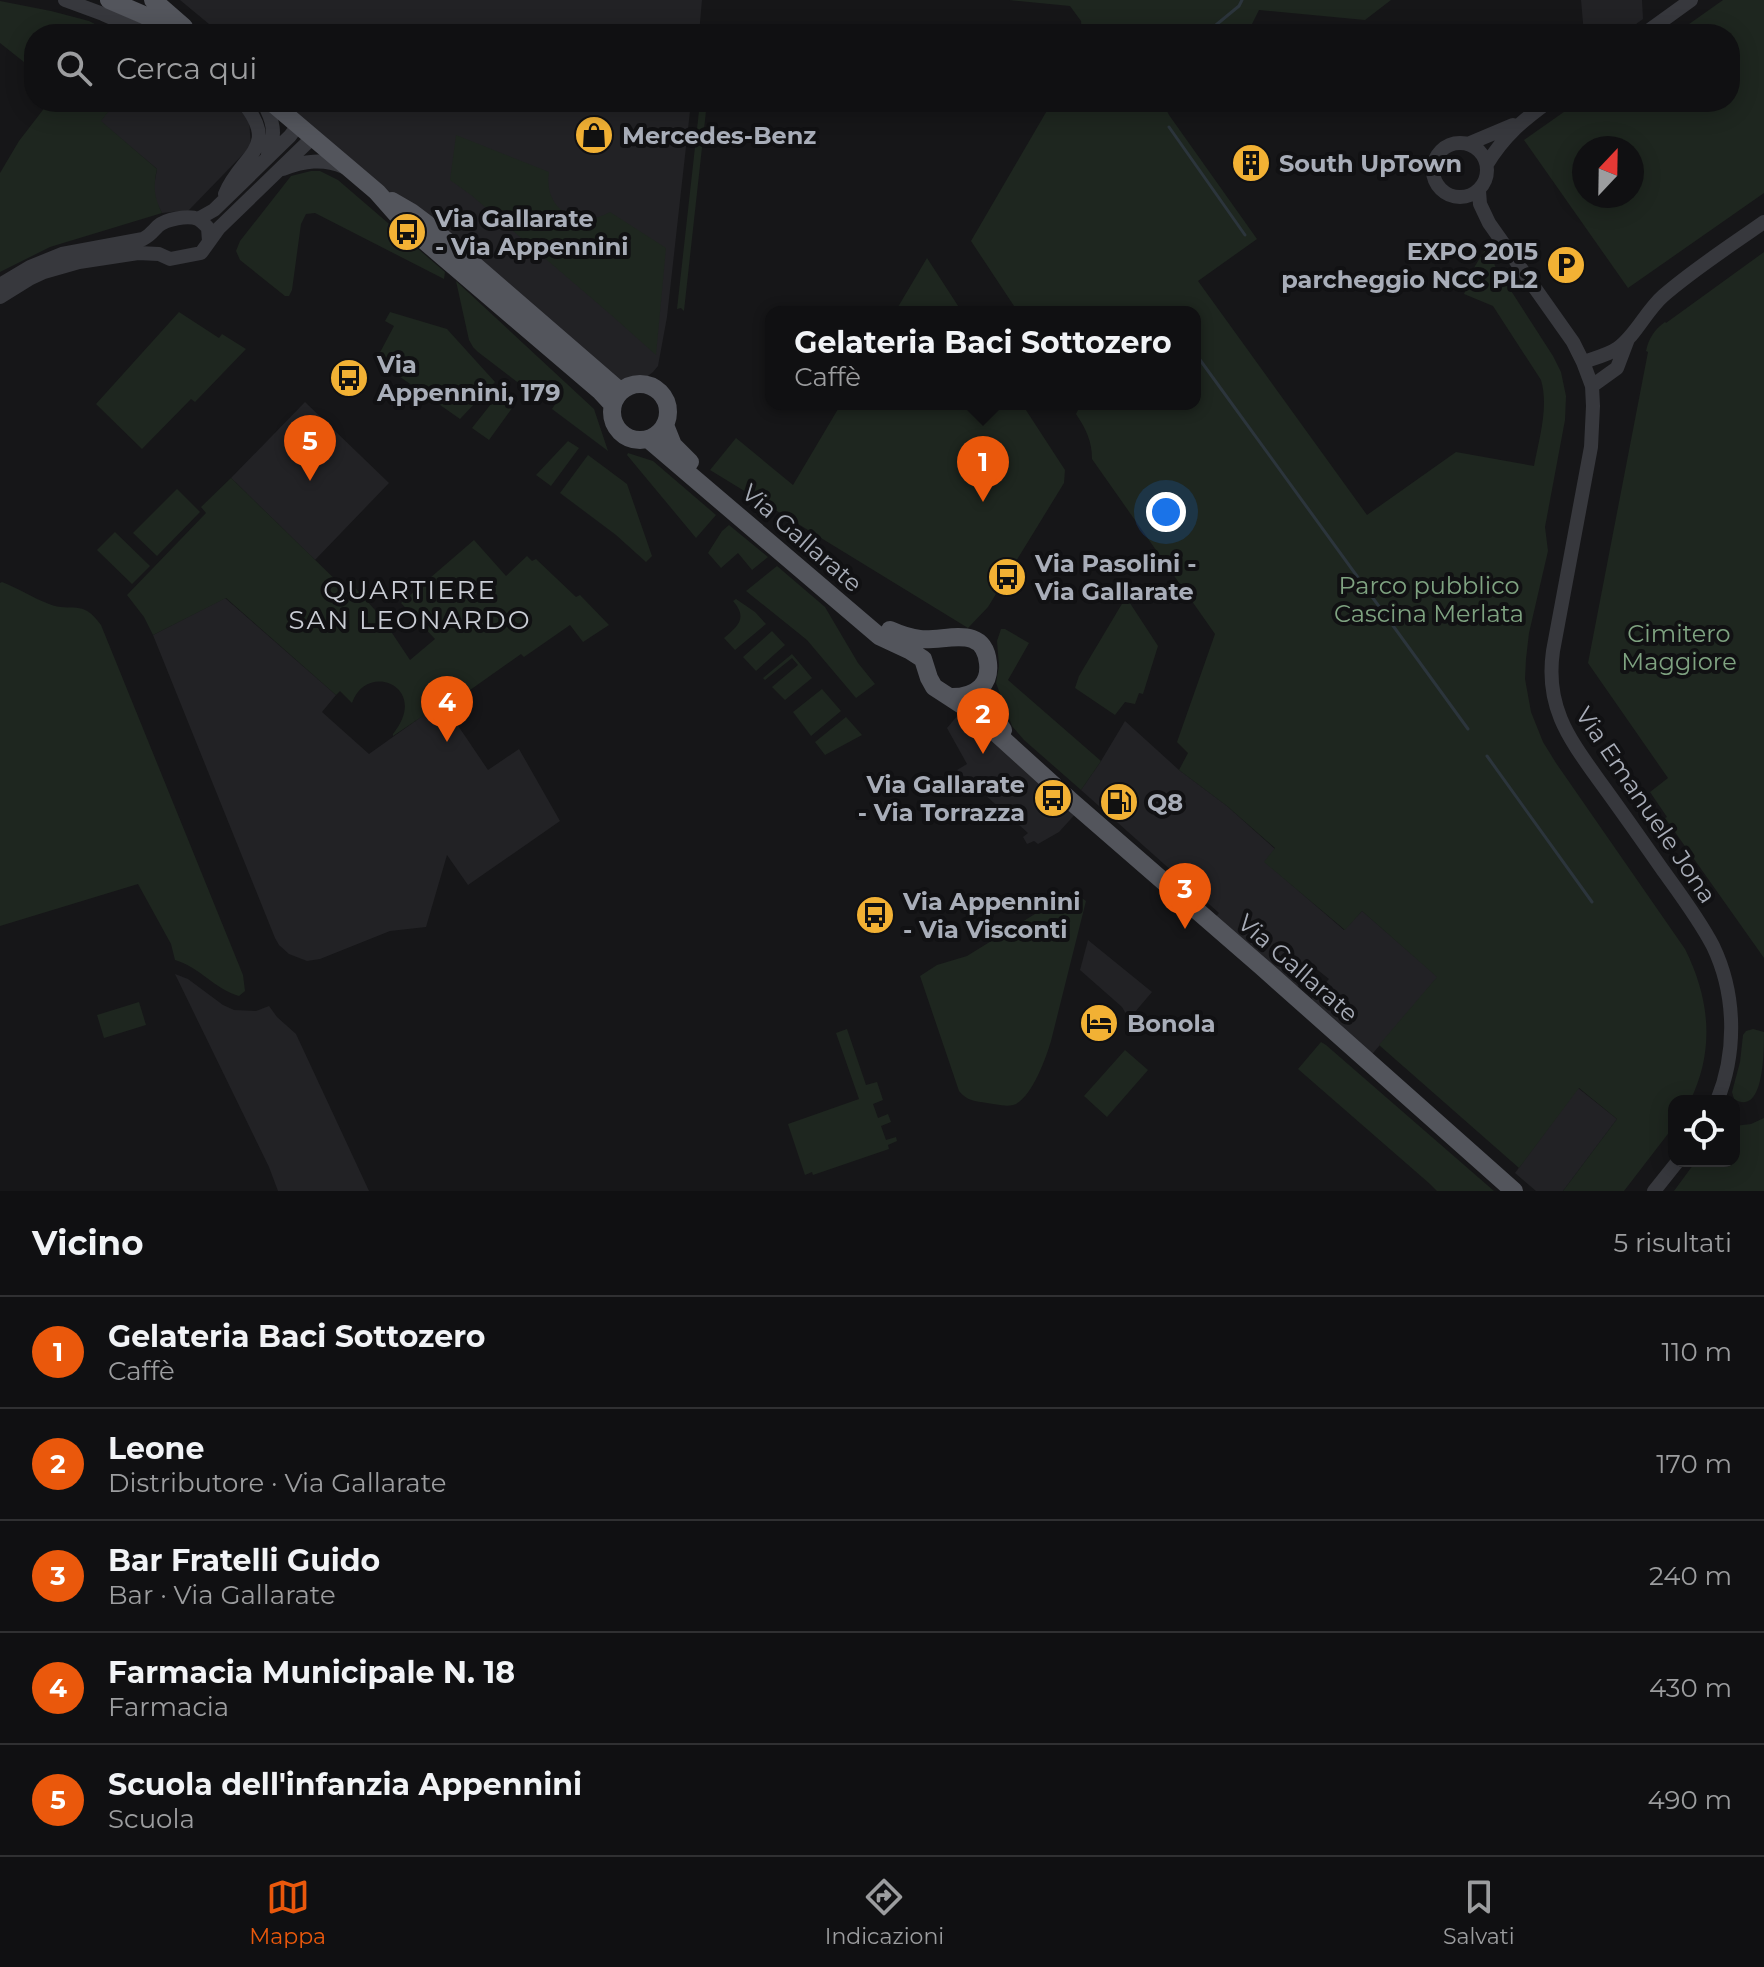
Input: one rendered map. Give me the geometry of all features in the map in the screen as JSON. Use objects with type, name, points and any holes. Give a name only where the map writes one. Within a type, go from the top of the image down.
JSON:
[{"type":"main road","points":[[109,0],[162,24]]},
{"type":"main road","points":[[153,0],[181,24]]},
{"type":"main road","points":[[283,112],[377,192],[427,224],[616,398]]},
{"type":"main road","points":[[640,383],[655,389],[666,402],[668,414],[665,425],[658,434],[648,439],[631,439],[615,426],[611,416],[616,398],[629,385],[640,383]]},
{"type":"main road","name":"Via Gallarate","points":[[665,425],[673,445],[691,463],[886,628],[920,639],[966,637],[982,647],[989,667],[981,687],[986,705],[1017,753]]},
{"type":"main road","name":"Via Gallarate","points":[[648,439],[879,636],[923,659],[934,687],[974,713],[1513,1190]]},
{"type":"main road","points":[[927,668],[931,650],[944,638]]},
{"type":"main road","points":[[952,697],[973,694],[981,687]]},
{"type":"street","points":[[65,0],[126,24]]},
{"type":"street","points":[[1658,24],[1691,0]]},
{"type":"street","points":[[222,202],[231,180],[254,154],[258,143],[257,125],[249,112]]},
{"type":"street","points":[[265,161],[275,133],[268,112]]},
{"type":"street","points":[[1487,164],[1499,144],[1534,112]]},
{"type":"street","points":[[1468,144],[1521,121]]},
{"type":"street","points":[[198,219],[222,202],[298,125]]},
{"type":"street","points":[[0,297],[29,279],[59,267],[101,258],[138,253],[159,254],[170,259],[197,255],[225,222],[312,138]]},
{"type":"street","points":[[1460,198],[1479,191],[1488,174],[1487,164],[1484,155],[1475,147],[1453,143],[1442,149],[1435,158],[1434,180],[1440,189],[1460,198],[1489,223]]},
{"type":"street","points":[[279,171],[311,161],[325,161],[349,169]]},
{"type":"street","points":[[1479,191],[1480,204],[1489,223]]},
{"type":"street","points":[[159,254],[154,245],[154,233],[165,222],[190,217],[198,219],[208,228],[209,241]]},
{"type":"street","points":[[1583,362],[1614,350],[1662,297],[1764,222]]},
{"type":"street","name":"Via Emanuele Jona","points":[[1489,223],[1573,342],[1592,386],[1591,447],[1550,671],[1558,715],[1576,748],[1694,914],[1720,962],[1728,995],[1731,1039],[1727,1072],[1719,1095]]},
{"type":"street","points":[[0,285],[30,267],[62,254],[136,241],[154,233]]},
{"type":"street","points":[[1592,386],[1617,368],[1628,338]]},
{"type":"street","points":[[1654,1191],[1673,1167]]},
{"type":"shaded area","points":[[180,0],[702,0],[700,24],[209,24]]},
{"type":"shaded area","points":[[1581,0],[1642,0],[1643,19],[1636,24],[1583,24]]},
{"type":"shaded area","points":[[108,112],[245,112],[249,120],[251,146],[189,210],[162,213],[154,198],[157,169],[100,121]]},
{"type":"shaded area","points":[[289,112],[690,112],[667,317],[658,366],[648,376],[619,384],[379,190]]},
{"type":"shaded area","points":[[305,402],[389,483],[315,560],[231,478]]},
{"type":"shaded area","points":[[225,598],[336,695],[322,712],[369,754],[442,702],[488,770],[519,749],[560,821],[468,885],[447,855],[426,927],[390,931],[320,959],[307,961],[289,954],[275,938],[153,635]]},
{"type":"shaded area","points":[[963,709],[1079,810],[1059,832],[1038,844],[1034,841],[1027,844],[1023,837],[1028,833],[957,770],[967,764],[947,728]]},
{"type":"shaded area","points":[[1125,721],[1275,849],[1265,862],[1344,930],[1362,911],[1438,977],[1368,1059],[1307,1004],[1329,979],[1314,967],[1293,992],[1211,922],[1219,913],[1081,790]]},
{"type":"shaded area","points":[[1088,940],[1152,992],[1129,1019],[1122,1007],[1080,970]]},
{"type":"shaded area","points":[[175,974],[188,979],[234,1010],[256,1011],[269,1006],[296,1034],[369,1191],[278,1191]]},
{"type":"shaded area","points":[[1578,1088],[1617,1119],[1563,1191],[1536,1191],[1515,1173]]},
{"type":"green space","points":[[1009,0],[1391,0],[1365,20],[1259,10],[1252,24],[1081,24],[1070,6]]},
{"type":"green space","points":[[1723,0],[1764,0],[1764,193],[1628,288],[1524,140],[1564,112],[1740,112],[1740,24],[1689,24]]},
{"type":"green space","points":[[0,1],[95,24],[24,24],[24,62],[0,43]]},
{"type":"green space","points":[[41,112],[108,112],[101,121],[157,169],[155,192],[162,213],[50,247],[0,272],[0,173]]},
{"type":"green space","points":[[699,112],[706,112],[684,311],[677,309]]},
{"type":"green space","name":"Parco pubblico Cascina Merlata","points":[[1046,112],[1168,112],[1257,239],[1198,281],[1367,515],[1456,452],[1534,466],[1544,412],[1541,380],[1493,306],[1464,294],[1475,266],[1488,245],[1495,266],[1553,356],[1561,372],[1566,396],[1565,420],[1545,527],[1548,551],[1526,659],[1525,679],[1531,712],[1543,742],[1556,763],[1685,949],[1704,1006],[1706,1044],[1693,1095],[1668,1095],[1668,1134],[1624,1191],[1563,1191],[1617,1119],[1579,1088],[1519,1168],[1379,1045],[1437,977],[1362,911],[1345,930],[1264,862],[1275,848],[1179,770],[1188,753],[1177,742],[1215,634],[1092,459],[1088,435],[1076,414],[1078,410],[1201,410],[1201,306],[1014,306],[971,241]]},
{"type":"green space","points":[[456,135],[549,172],[552,197],[565,213],[586,219],[610,212],[666,248],[656,355],[450,180]]},
{"type":"green space","points":[[320,171],[338,180],[445,272],[444,279],[315,213],[306,214],[301,224],[289,296],[240,260],[236,251],[240,241],[291,176]]},
{"type":"green space","name":"Cimitero Maggiore","points":[[1764,252],[1764,958],[1665,818],[1650,792],[1668,778],[1588,663],[1649,342],[1665,322]]},
{"type":"green space","points":[[927,258],[958,306],[899,306]]},
{"type":"green space","points":[[456,281],[594,409],[608,451],[552,409],[561,395],[543,382],[533,394],[473,347]]},
{"type":"green space","points":[[179,312],[219,338],[222,334],[246,349],[195,402],[191,399],[142,449],[96,404]]},
{"type":"green space","points":[[390,312],[447,329],[495,382],[460,419],[376,360],[394,326],[385,321]]},
{"type":"green space","points":[[502,390],[515,404],[489,440],[472,428]]},
{"type":"green space","points":[[837,410],[1026,410],[1065,470],[1064,483],[988,607],[968,628],[710,470],[736,438],[793,485]]},
{"type":"green space","points":[[568,441],[579,448],[551,486],[536,475]]},
{"type":"green space","points":[[588,455],[627,484],[652,556],[646,562],[560,493]]},
{"type":"green space","points":[[627,455],[653,461],[716,515],[696,538]]},
{"type":"green space","points":[[231,478],[345,589],[352,584],[382,618],[410,660],[435,639],[401,603],[474,540],[506,576],[527,556],[532,561],[536,559],[576,597],[580,595],[609,625],[583,642],[570,625],[524,657],[521,654],[446,707],[442,703],[393,736],[403,717],[405,703],[401,692],[392,685],[370,683],[360,690],[352,703],[340,691],[336,695],[226,598],[153,635],[127,595],[206,513],[201,507]]},
{"type":"green space","points":[[177,489],[200,512],[157,556],[133,533]]},
{"type":"green space","points":[[729,525],[768,557],[752,570],[738,553],[721,568],[708,553]]},
{"type":"green space","points":[[115,532],[150,566],[132,584],[97,550]]},
{"type":"green space","points":[[777,566],[825,607],[858,663],[875,684],[856,698],[807,640],[746,591]]},
{"type":"green space","points":[[2,582],[49,604],[82,609],[101,625],[243,975],[245,991],[239,996],[175,960],[171,944],[138,884],[0,926]]},
{"type":"green space","points":[[1126,597],[1158,646],[1143,694],[1139,693],[1135,704],[1125,702],[1115,715],[1075,688]]},
{"type":"green space","points":[[736,599],[766,624],[735,650],[724,638],[739,621],[740,612],[733,601]]},
{"type":"green space","points":[[1001,629],[1029,643],[1008,680],[1101,761],[1081,790],[1012,726],[996,683],[999,666],[997,641]]},
{"type":"green space","points":[[772,631],[785,645],[756,671],[743,657]]},
{"type":"green space","points":[[792,654],[812,678],[785,700],[772,687],[798,665],[792,658],[765,680],[763,678]]},
{"type":"green space","points":[[822,689],[841,711],[811,736],[793,712]]},
{"type":"green space","points":[[846,717],[862,735],[825,755],[815,742]]},
{"type":"green space","points":[[1072,891],[1086,901],[1051,1041],[1037,1078],[1020,1102],[1013,1105],[968,1099],[959,1091],[920,976],[937,965],[967,956]]},
{"type":"green space","points":[[139,1002],[146,1025],[104,1038],[97,1015]]},
{"type":"green space","points":[[847,1029],[866,1085],[877,1082],[883,1100],[873,1104],[878,1118],[888,1114],[891,1122],[881,1126],[886,1140],[896,1137],[897,1141],[888,1145],[889,1149],[805,1175],[788,1124],[859,1099],[836,1033]]},
{"type":"green space","points":[[1746,1031],[1764,1032],[1757,1091],[1744,1102],[1740,1101],[1740,1095],[1733,1095],[1732,1092]]},
{"type":"green space","points":[[1321,1042],[1494,1191],[1437,1191],[1298,1069]]},
{"type":"green space","points":[[1125,1050],[1148,1070],[1107,1117],[1084,1096]]},
{"type":"green space","points":[[1764,1118],[1764,1191],[1674,1191],[1692,1167],[1740,1167],[1740,1125]]},
{"type":"waterway","points":[[1217,24],[1242,0]]},
{"type":"waterway","points":[[1169,127],[1245,235]]},
{"type":"waterway","points":[[1201,361],[1468,729]]},
{"type":"waterway","points":[[1487,756],[1592,902]]},
{"type":"place","name":"Mercedes-Benz","points":[[594,135]]},
{"type":"place","name":"South UpTown","points":[[1251,163]]},
{"type":"place","name":"Via Gallarate - Via Appennini","points":[[407,232]]},
{"type":"place","name":"EXPO 2015 parcheggio NCC PL2","points":[[1566,265]]},
{"type":"place","name":"Via Appennini, 179","points":[[349,378]]},
{"type":"place","name":"Scuola dell'infanzia Appennini","points":[[310,481]]},
{"type":"place","name":"Gelateria Baci Sottozero","points":[[983,502]]},
{"type":"place","name":"Via Pasolini - Via Gallarate","points":[[1007,577]]},
{"type":"place","name":"Farmacia Municipale N. 18","points":[[447,742]]},
{"type":"place","name":"Leone","points":[[983,754]]},
{"type":"place","name":"Via Gallarate - Via Torrazza","points":[[1053,798]]},
{"type":"place","name":"Q8","points":[[1119,802]]},
{"type":"place","name":"Via Appennini - Via Visconti","points":[[875,915]]},
{"type":"place","name":"Bar Fratelli Guido","points":[[1185,929]]},
{"type":"place","name":"Bonola","points":[[1099,1023]]},
{"type":"district","name":"QUARTIERE SAN LEONARDO","points":[[410,605]]}]
